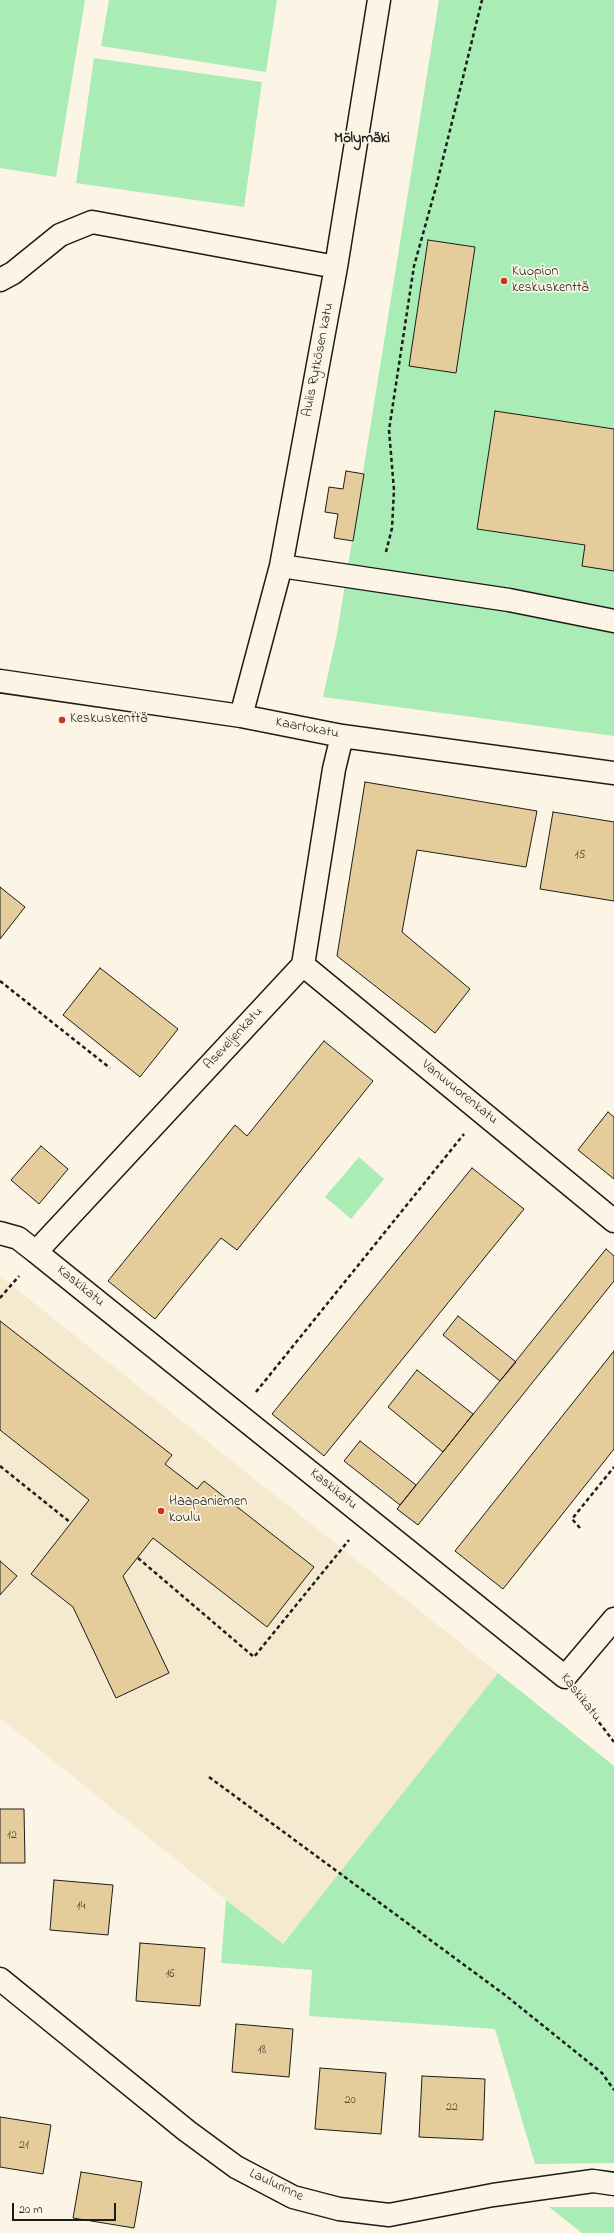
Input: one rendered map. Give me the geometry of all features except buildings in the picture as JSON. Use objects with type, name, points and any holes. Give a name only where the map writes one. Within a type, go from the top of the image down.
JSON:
[{"type":"street","name":"Aulis Rytkösen katu","points":[[241,716],[281,566],[336,267],[379,0]]},
{"type":"street","points":[[0,280],[13,273],[60,235],[92,222],[336,267]]},
{"type":"street","points":[[281,566],[379,582],[510,600],[614,621]]},
{"type":"street","name":"Kaartokatu","points":[[0,682],[241,716],[342,736],[614,773]]},
{"type":"street","points":[[303,965],[334,769],[342,736]]},
{"type":"street","name":"Vanuvuorenkatu","points":[[303,965],[614,1221]]},
{"type":"street","name":"Aseveljenkatu","points":[[36,1252],[303,965]]},
{"type":"street","points":[[0,1233],[18,1238],[36,1252]]},
{"type":"street","name":"Kaskikatu","points":[[36,1252],[565,1676]]},
{"type":"street","points":[[565,1676],[614,1619]]},
{"type":"street","name":"Laulurinne","points":[[0,1979],[187,2131],[236,2167],[293,2197],[339,2209],[389,2215],[493,2195],[578,2183],[593,2181],[614,2184]]},
{"type":"path","points":[[379,582],[392,528],[394,490],[389,430],[414,266],[436,186],[482,0]]},
{"type":"path","points":[[0,981],[110,1068]]},
{"type":"path","points":[[238,1415],[482,1112]]},
{"type":"path","points":[[0,1298],[19,1276]]},
{"type":"path","points":[[0,1466],[71,1523]]},
{"type":"path","points":[[580,1528],[572,1519],[614,1467]]},
{"type":"path","points":[[138,1558],[254,1657],[349,1540]]},
{"type":"path","name":"Kaskikatu","points":[[565,1676],[614,1742]]},
{"type":"path","points":[[209,1777],[505,1995],[602,2073],[614,2090]]},
{"type":"shaded area","points":[[0,1276],[498,1673],[282,1945],[0,1718]]},
{"type":"green space","points":[[0,0],[85,0],[56,177],[0,168]]},
{"type":"green space","points":[[109,0],[277,0],[266,72],[101,46]]},
{"type":"green space","name":"Kuopion keskuskenttä","points":[[439,0],[614,0],[614,736],[323,697],[337,634]]},
{"type":"green space","points":[[94,58],[262,82],[244,207],[76,183]]},
{"type":"green space","points":[[359,1157],[384,1179],[351,1219],[325,1197]]},
{"type":"green space","points":[[498,1673],[614,1766],[614,2163],[535,2164],[495,2029],[309,2016],[312,1970],[221,1963],[226,1900],[283,1944]]},
{"type":"green space","points":[[549,2207],[614,2207],[614,2233],[582,2233]]},
{"type":"place","name":"Kuopion keskuskenttä","points":[[504,281]]},
{"type":"place","name":"Keskuskenttä","points":[[62,720]]},
{"type":"place","name":"Haapaniemen koulu","points":[[161,1511]]},
{"type":"district","name":"Mölymäki","points":[[362,140]]}]
